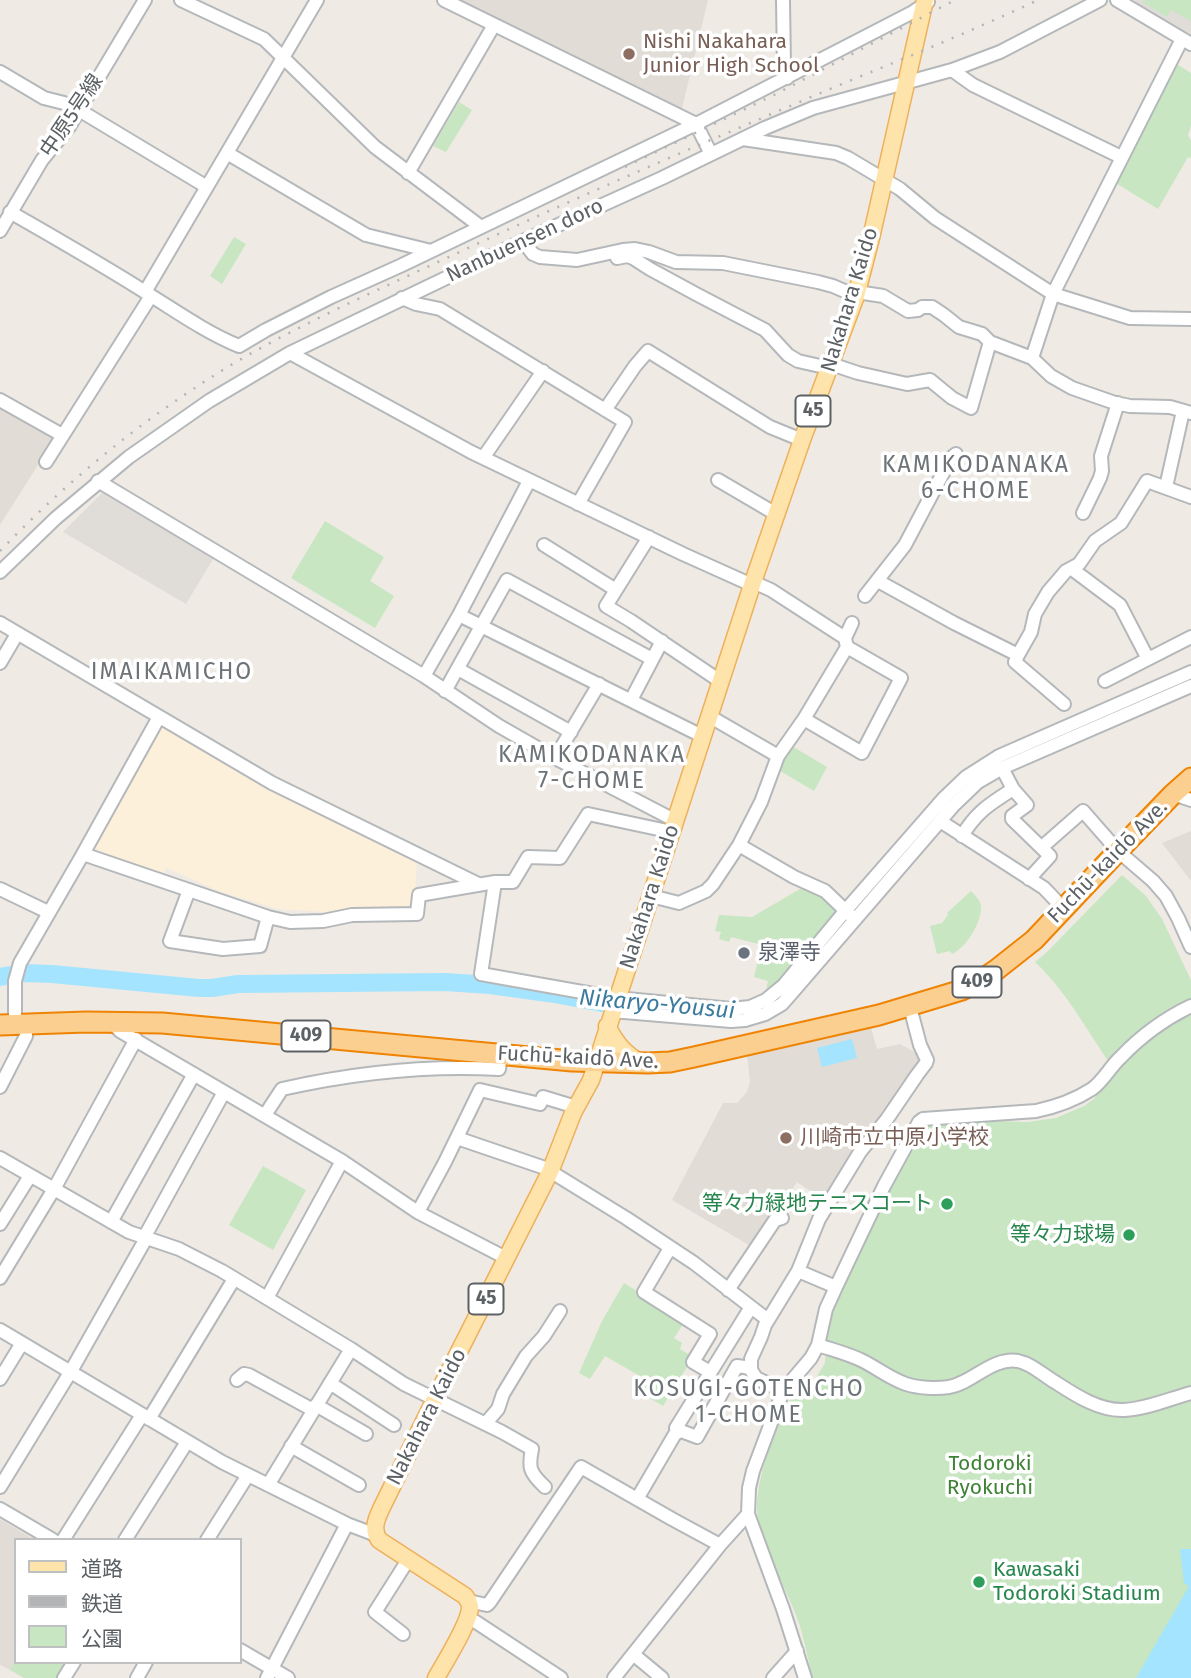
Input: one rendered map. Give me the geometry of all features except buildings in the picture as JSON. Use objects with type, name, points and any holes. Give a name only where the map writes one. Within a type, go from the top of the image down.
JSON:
[{"type":"highway","name":"Fuchū-kaidō Ave.","points":[[14,1025],[162,1023],[596,1062],[670,1062],[694,1057],[910,1007],[978,982],[1034,940],[1118,851],[1182,797],[1191,778]]},
{"type":"main road","name":"Nakahara Kaido","points":[[376,1535],[375,1524],[381,1509],[550,1172],[576,1107],[591,1080],[752,583],[856,294],[927,1]]},
{"type":"main road","points":[[612,1012],[619,1046],[642,1063]]},
{"type":"main road","points":[[376,1535],[385,1545],[465,1596],[468,1601],[470,1607],[467,1618],[436,1678]]},
{"type":"street","name":"中原5号線","points":[[0,231],[42,160],[69,127],[145,0]]},
{"type":"street","points":[[181,0],[264,39],[375,147],[481,227]]},
{"type":"street","points":[[46,462],[148,294],[207,187],[317,0]]},
{"type":"street","points":[[444,0],[696,124],[711,154]]},
{"type":"street","points":[[783,0],[784,65],[787,78]]},
{"type":"street","name":"Nanbuensen doro","points":[[0,572],[98,481],[129,457],[189,414],[290,353],[765,128],[813,108],[952,70],[1000,52],[1100,0]]},
{"type":"street","points":[[1032,358],[1053,294],[1121,157],[1186,42],[1117,0]]},
{"type":"street","points":[[10,212],[196,325],[239,346],[331,297],[696,124],[913,12],[927,1]]},
{"type":"street","points":[[408,173],[494,25]]},
{"type":"street","points":[[952,70],[974,85],[1121,157]]},
{"type":"street","points":[[0,72],[44,98],[79,110],[207,187]]},
{"type":"street","points":[[743,139],[835,153],[848,158],[900,189],[935,218],[1053,294],[1130,317],[1191,319]]},
{"type":"street","points":[[227,153],[366,234],[431,251]]},
{"type":"street","points":[[523,241],[533,254],[540,257],[577,260],[635,249],[676,262],[723,263],[818,282],[856,294],[883,296],[908,311],[932,307],[960,327],[982,334],[990,342],[1032,358],[1051,376],[1072,388],[1118,403],[1170,407],[1187,412],[1166,486]]},
{"type":"street","points":[[602,256],[614,259],[627,256],[633,258],[765,330],[788,355],[798,361],[907,384],[930,380],[952,398],[971,408],[990,342]]},
{"type":"street","points":[[402,298],[440,309],[625,422],[579,504]]},
{"type":"street","points":[[605,410],[648,351],[771,426],[802,440]]},
{"type":"street","points":[[290,353],[529,481],[719,572],[771,590],[901,678],[862,753],[804,719]]},
{"type":"street","points":[[483,458],[543,371]]},
{"type":"street","points":[[0,400],[62,435]]},
{"type":"street","points":[[1083,513],[1100,478],[1101,456],[1118,403]]},
{"type":"street","points":[[866,596],[909,539],[951,458],[956,454]]},
{"type":"street","points":[[718,480],[776,514]]},
{"type":"street","points":[[98,481],[424,676],[499,726],[674,826]]},
{"type":"street","points":[[424,676],[529,481]]},
{"type":"street","points":[[1064,704],[1015,662],[1031,632],[1035,614],[1048,592],[1066,571],[1079,564],[1095,541],[1121,523],[1147,481],[1191,497]]},
{"type":"street","points":[[649,537],[606,606],[721,680]]},
{"type":"street","points":[[544,545],[616,590]]},
{"type":"street","points":[[1072,569],[1120,605],[1148,659]]},
{"type":"street","points":[[445,691],[508,580],[652,659]]},
{"type":"street","points":[[878,580],[1018,655]]},
{"type":"street","points":[[459,615],[702,736]]},
{"type":"street","points":[[0,623],[272,783],[478,884]]},
{"type":"street","points":[[651,897],[678,903],[706,891],[713,884],[739,845],[761,802],[778,756],[804,719],[846,643],[852,623]]},
{"type":"street","points":[[0,663],[17,634]]},
{"type":"street","points":[[1105,681],[1191,637]]},
{"type":"street","points":[[631,700],[662,641]]},
{"type":"street","points":[[458,669],[570,732]]},
{"type":"street","points":[[851,915],[944,798],[974,771],[999,757],[1191,671]]},
{"type":"street","points":[[555,758],[599,684]]},
{"type":"street","points":[[495,881],[481,974],[612,1012],[751,1007],[766,1000],[783,986],[971,788],[1002,768],[1191,686]]},
{"type":"street","points":[[709,716],[778,756]]},
{"type":"street","points":[[0,1087],[26,1037],[14,1025],[15,981],[19,965],[159,717]]},
{"type":"street","points":[[1002,768],[1013,789],[1027,805],[1012,816],[1012,819],[1050,856],[1029,879]]},
{"type":"street","points":[[962,836],[982,809],[1013,789]]},
{"type":"street","points":[[1042,847],[1083,811],[1118,851],[1166,896],[1191,947]]},
{"type":"street","points":[[83,854],[268,917],[290,922],[323,921],[352,915],[417,914],[419,895],[495,881],[513,882],[528,857],[560,858],[588,814],[674,826]]},
{"type":"street","points":[[940,821],[1044,888],[1063,908]]},
{"type":"street","points":[[739,845],[794,877],[825,891],[851,915]]},
{"type":"street","points":[[0,890],[48,912]]},
{"type":"street","points":[[189,890],[170,941],[223,949],[260,946],[268,917]]},
{"type":"street","points":[[806,1678],[748,1514],[749,1490],[753,1471],[783,1391],[811,1358],[818,1345],[826,1309],[884,1186],[919,1122],[923,1119],[1036,1111],[1068,1101],[1091,1089],[1104,1078],[1120,1057],[1161,1023],[1191,1006]]},
{"type":"street","points":[[783,1391],[756,1378],[751,1368],[751,1359],[768,1320],[798,1271],[819,1219],[860,1152],[926,1063],[910,1007]]},
{"type":"street","points":[[115,1023],[120,1031],[342,1161],[418,1212],[506,1258]]},
{"type":"street","points":[[0,1278],[54,1189],[136,1039]]},
{"type":"street","points":[[265,1115],[282,1089],[329,1078],[367,1074],[445,1068],[499,1069],[501,1055]]},
{"type":"street","points":[[111,1222],[194,1074]]},
{"type":"street","points":[[418,1212],[480,1090],[540,1104],[543,1097],[576,1107]]},
{"type":"street","points":[[0,1488],[145,1242],[145,1236],[224,1092]]},
{"type":"street","points":[[457,1138],[545,1168],[626,1218],[768,1320]]},
{"type":"street","points":[[0,1158],[129,1232],[179,1249],[234,1279],[404,1384],[532,1449],[530,1469],[545,1487]]},
{"type":"street","points":[[267,1298],[342,1161]]},
{"type":"street","points":[[0,1224],[30,1176]]},
{"type":"street","points":[[728,1290],[775,1220],[782,1218]]},
{"type":"street","points":[[670,1248],[644,1292],[710,1334],[693,1362],[710,1372]]},
{"type":"street","points":[[798,1271],[836,1287]]},
{"type":"street","points":[[63,1538],[234,1279]]},
{"type":"street","points":[[637,1499],[677,1431],[676,1428],[751,1307]]},
{"type":"street","points":[[485,1424],[498,1409],[503,1394],[526,1356],[544,1336],[560,1311]]},
{"type":"street","points":[[0,1330],[187,1442],[347,1524],[376,1535]]},
{"type":"street","points":[[0,1379],[22,1343]]},
{"type":"street","points":[[818,1345],[862,1360],[906,1384],[928,1387],[948,1387],[994,1365],[1018,1362],[1033,1367],[1088,1401],[1103,1407],[1121,1410],[1139,1408],[1191,1393]]},
{"type":"street","points":[[268,1485],[351,1349]]},
{"type":"street","points":[[677,1431],[697,1437],[737,1366],[751,1368]]},
{"type":"street","points":[[237,1380],[244,1374],[250,1375],[366,1434]]},
{"type":"street","points":[[330,1383],[394,1425]]},
{"type":"street","points":[[126,1538],[187,1442]]},
{"type":"street","points":[[291,1447],[359,1485]]},
{"type":"street","points":[[468,1601],[487,1605],[490,1602],[581,1467],[720,1545]]},
{"type":"street","points":[[209,1538],[248,1475]]},
{"type":"street","points":[[0,1509],[50,1538]]},
{"type":"street","points":[[614,1678],[748,1514]]},
{"type":"street","points":[[269,1674],[347,1524]]},
{"type":"street","points":[[403,1634],[375,1612],[408,1560]]},
{"type":"street","points":[[467,1618],[561,1678]]},
{"type":"street","points":[[773,1678],[797,1651]]},
{"type":"street","points":[[242,1652],[269,1674],[288,1678]]},
{"type":"street","points":[[633,1654],[662,1678]]},
{"type":"shaded area","name":"Nishi Nakahara Junior High School","points":[[456,0],[708,0],[682,108],[676,110]]},
{"type":"shaded area","points":[[1135,0],[1191,0],[1191,35],[1135,3]]},
{"type":"shaded area","points":[[0,403],[57,435],[0,525]]},
{"type":"shaded area","points":[[104,491],[215,556],[186,604],[63,532]]},
{"type":"shaded area","points":[[161,724],[417,859],[415,894],[408,907],[323,912],[278,909],[221,892],[167,868],[162,875],[91,851]]},
{"type":"shaded area","points":[[1191,831],[1191,881],[1162,843]]},
{"type":"shaded area","name":"川崎市立中原小学校","points":[[871,1028],[877,1049],[900,1044],[916,1053],[921,1052],[923,1060],[828,1195],[822,1193],[819,1197],[797,1182],[754,1248],[672,1200],[723,1103],[737,1103],[747,1092],[750,1082],[747,1053]]},
{"type":"shaded area","points":[[0,1519],[32,1538],[14,1538],[14,1663],[10,1670],[0,1665]]},
{"type":"green space","points":[[1191,0],[1191,21],[1171,10],[1167,17],[1142,2]]},
{"type":"green space","points":[[1175,63],[1191,73],[1191,126],[1188,135],[1191,141],[1191,158],[1188,157],[1158,209],[1114,182]]},
{"type":"green space","points":[[459,102],[472,110],[446,152],[433,146]]},
{"type":"green space","points":[[234,237],[246,244],[222,284],[210,276]]},
{"type":"green space","points":[[325,521],[384,557],[370,581],[394,596],[375,628],[291,578]]},
{"type":"green space","points":[[790,745],[827,767],[814,791],[777,769]]},
{"type":"green space","name":"Todoroki Ryokuchi","points":[[1122,875],[1146,896],[1162,919],[1191,980],[1191,1678],[813,1678],[799,1623],[766,1545],[758,1516],[758,1490],[775,1436],[791,1396],[802,1401],[825,1363],[826,1338],[835,1303],[901,1167],[927,1126],[995,1121],[1028,1122],[1056,1118],[1094,1099],[1116,1072],[1068,1001],[1035,962]]},
{"type":"green space","points":[[805,886],[815,889],[840,909],[776,987],[765,995],[768,981],[754,977],[762,945],[731,937],[729,942],[719,939],[721,932],[715,931],[719,915],[752,917]]},
{"type":"green space","points":[[971,891],[981,906],[972,934],[963,946],[952,954],[950,951],[937,954],[930,926],[942,923],[947,913]]},
{"type":"green space","points":[[263,1166],[306,1190],[273,1250],[229,1225]]},
{"type":"green space","points":[[624,1283],[685,1321],[674,1338],[682,1343],[680,1349],[693,1357],[663,1406],[638,1391],[645,1379],[605,1356],[590,1379],[579,1373],[602,1321]]},
{"type":"green space","points":[[14,1663],[68,1664],[58,1678],[24,1678],[10,1670]]},
{"type":"water","points":[[852,1039],[857,1058],[822,1067],[817,1048]]},
{"type":"water","points":[[1180,1549],[1191,1549],[1191,1678],[1136,1678],[1189,1586],[1184,1583]]},
{"type":"waterway","name":"Nikaryo-Yousui","points":[[1137,703],[1191,678]]},
{"type":"waterway","name":"Nikaryo-Yousui","points":[[0,977],[23,973],[52,974],[199,988],[238,984],[445,982],[490,985],[602,1003],[686,1011]]},
{"type":"railway","points":[[625,167],[774,95],[955,0]]},
{"type":"railway","points":[[0,551],[82,473],[142,425],[204,382],[292,331],[556,208],[1038,0]]},
{"type":"place","name":"Nishi Nakahara Junior High School","points":[[629,54]]},
{"type":"place","name":"泉澤寺","points":[[744,953]]},
{"type":"place","name":"川崎市立中原小学校","points":[[786,1138]]},
{"type":"place","name":"等々力緑地テニスコート","points":[[947,1204]]},
{"type":"place","name":"等々力球場","points":[[1129,1235]]},
{"type":"place","name":"Kawasaki Todoroki Stadium","points":[[979,1582]]},
{"type":"district","name":"KAMIKODANAKA 6-CHOME","points":[[976,479]]},
{"type":"district","name":"IMAIKAMICHO","points":[[172,673]]},
{"type":"district","name":"KAMIKODANAKA 7-CHOME","points":[[592,769]]},
{"type":"district","name":"KOSUGI-GOTENCHO 1-CHOME","points":[[749,1403]]}]
